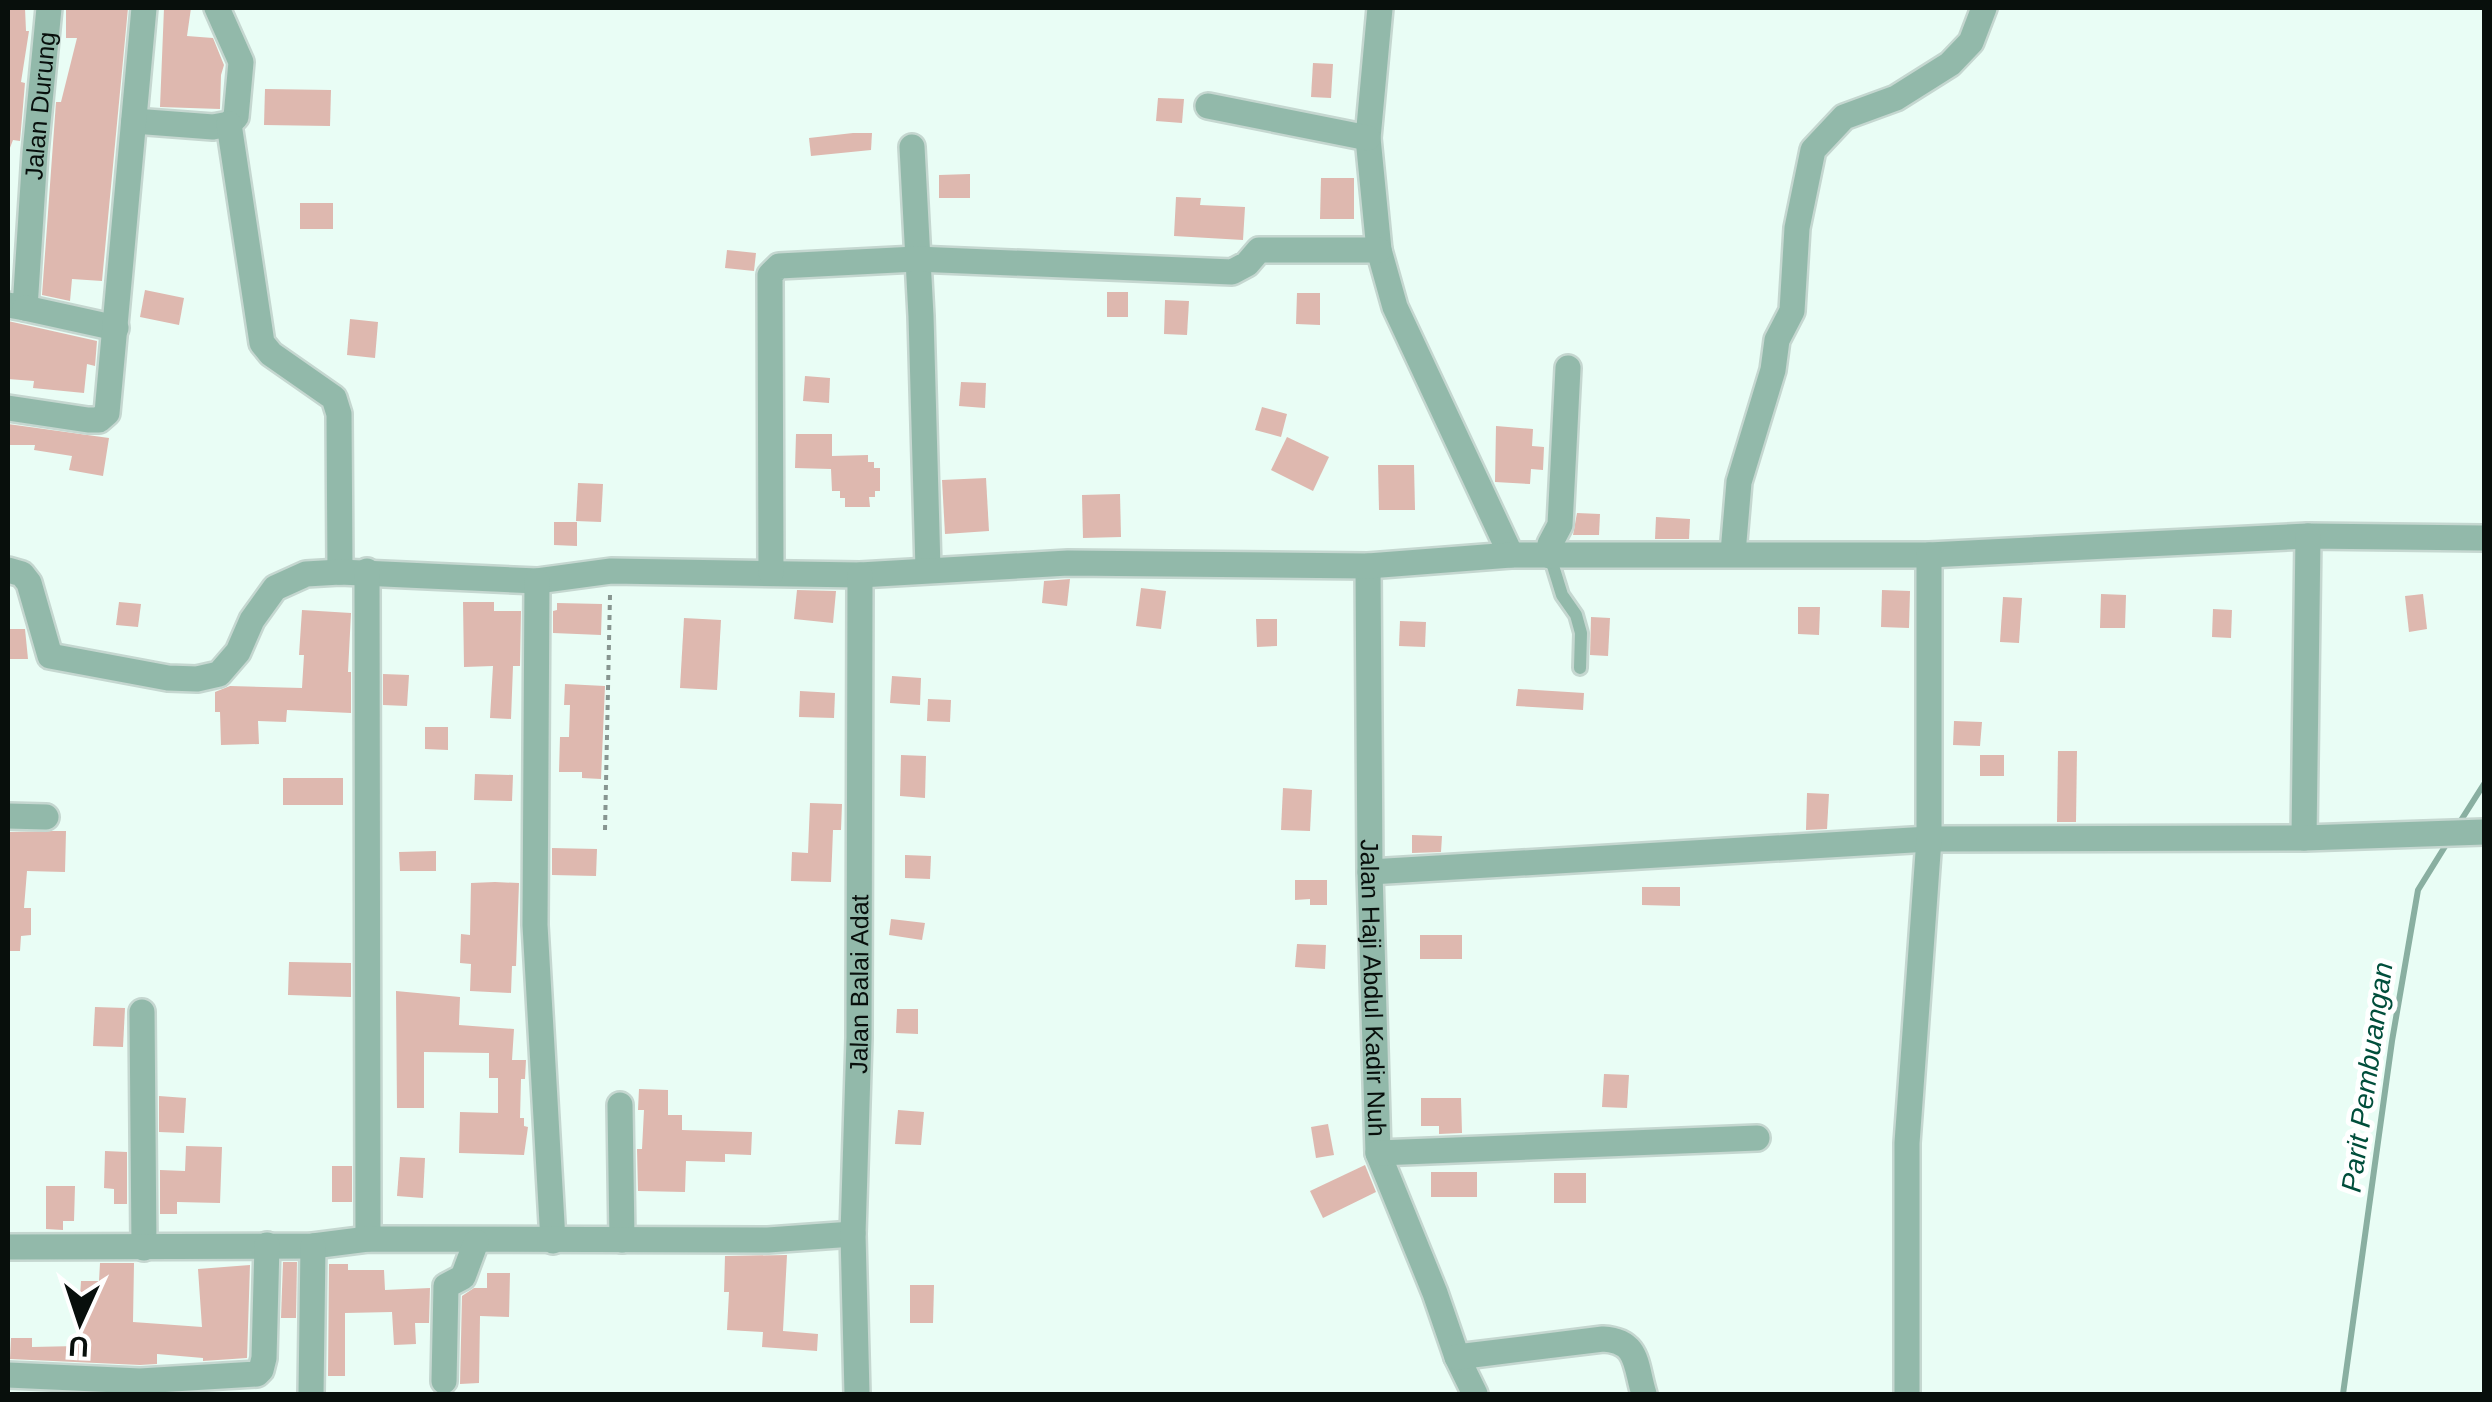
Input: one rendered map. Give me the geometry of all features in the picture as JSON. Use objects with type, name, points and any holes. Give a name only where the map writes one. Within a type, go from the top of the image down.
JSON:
[{"type":"street","name":"Jalan Durung","points":[[16,307],[49,8]]},
{"type":"street","points":[[8,408],[88,420],[98,420],[108,413],[144,8]]},
{"type":"street","points":[[134,121],[213,127],[229,124],[236,116],[241,62],[218,8]]},
{"type":"street","points":[[1380,8],[1368,138],[1379,250],[1395,308],[1510,555]]},
{"type":"street","points":[[1734,553],[1739,482],[1774,370],[1778,340],[1792,311],[1797,228],[1813,150],[1844,117],[1896,98],[1950,64],[1972,42],[1984,8]]},
{"type":"street","points":[[1208,106],[1368,138]]},
{"type":"street","points":[[229,124],[262,343],[271,354],[334,398],[339,414],[340,572]]},
{"type":"street","points":[[912,148],[928,569]]},
{"type":"street","points":[[771,574],[770,275],[780,266],[916,259],[1232,272],[1260,250],[1379,250]]},
{"type":"street","points":[[16,307],[116,328]]},
{"type":"street","points":[[1550,556],[1550,544],[1560,525],[1568,368]]},
{"type":"street","points":[[8,570],[22,574],[28,583],[50,656],[128,672],[196,680],[219,674],[229,666],[252,620],[275,588],[306,574],[367,571],[536,581],[611,571],[860,575],[1068,564],[1368,566],[1510,555],[1929,555],[2308,536],[2482,538]]},
{"type":"street","points":[[2304,838],[2308,536]]},
{"type":"street","points":[[1907,1394],[1907,1144],[1929,839],[1929,555]]},
{"type":"street","name":"Jalan Haji Abdul Kadir Nuh","points":[[1368,566],[1370,872],[1378,1153],[1436,1293],[1457,1358],[1475,1394]]},
{"type":"street","points":[[367,571],[368,1239]]},
{"type":"street","name":"Jalan Balai Adat","points":[[857,1394],[853,1234],[860,1038],[860,575]]},
{"type":"street","points":[[536,581],[536,925],[553,1241]]},
{"type":"street","points":[[8,816],[46,817]]},
{"type":"street","points":[[1370,872],[1929,839],[2304,838],[2483,832]]},
{"type":"street","points":[[142,1012],[144,1248]]},
{"type":"street","points":[[620,1105],[622,1240]]},
{"type":"street","points":[[1378,1153],[1757,1138]]},
{"type":"street","points":[[8,1246],[314,1246],[368,1239],[768,1240],[853,1234]]},
{"type":"street","points":[[444,1382],[446,1286],[463,1277],[476,1242]]},
{"type":"street","points":[[8,1375],[140,1381],[257,1374],[264,1358],[266,1245]]},
{"type":"street","points":[[311,1394],[314,1246]]},
{"type":"street","points":[[1457,1358],[1620,1340],[1630,1347],[1644,1394]]},
{"type":"lane","points":[[1550,556],[1562,594],[1576,615],[1581,633],[1580,668]]},
{"type":"path","points":[[606,830],[611,571]]},
{"type":"building","points":[[8,8],[25,8],[29,31],[21,82],[25,83],[20,141],[13,140],[8,153]]},
{"type":"building","points":[[66,8],[128,8],[102,281],[72,279],[70,301],[42,295],[56,102],[61,102],[77,38],[66,38]]},
{"type":"building","points":[[164,8],[191,8],[187,36],[213,38],[224,65],[220,109],[160,107]]},
{"type":"building","points":[[1313,63],[1333,64],[1331,98],[1311,97]]},
{"type":"building","points":[[265,89],[331,90],[330,126],[264,125]]},
{"type":"building","points":[[1158,98],[1184,99],[1182,123],[1156,121]]},
{"type":"building","points":[[872,133],[871,150],[811,156],[809,138]]},
{"type":"building","points":[[970,174],[970,198],[939,198],[939,175]]},
{"type":"building","points":[[1321,178],[1354,178],[1354,219],[1320,219]]},
{"type":"building","points":[[1176,197],[1201,198],[1200,205],[1245,207],[1243,240],[1174,236]]},
{"type":"building","points":[[300,203],[333,203],[333,229],[300,229]]},
{"type":"building","points":[[727,250],[756,253],[754,271],[725,268]]},
{"type":"building","points":[[145,290],[184,298],[179,325],[140,317]]},
{"type":"building","points":[[1107,292],[1128,292],[1128,317],[1107,317]]},
{"type":"building","points":[[1297,293],[1320,293],[1320,325],[1296,324]]},
{"type":"building","points":[[1165,300],[1189,301],[1187,335],[1164,334]]},
{"type":"building","points":[[350,319],[378,322],[375,358],[347,355]]},
{"type":"building","points":[[8,321],[97,341],[95,366],[87,364],[84,393],[33,388],[34,381],[8,379]]},
{"type":"building","points":[[805,376],[830,378],[829,403],[803,401]]},
{"type":"building","points":[[961,382],[986,383],[985,408],[959,406]]},
{"type":"building","points":[[1262,407],[1287,414],[1281,437],[1255,430]]},
{"type":"building","points":[[8,424],[109,438],[103,476],[69,470],[72,456],[34,450],[35,445],[8,445]]},
{"type":"building","points":[[1496,426],[1533,429],[1532,446],[1544,447],[1543,470],[1531,469],[1530,484],[1495,482]]},
{"type":"building","points":[[796,434],[832,434],[832,456],[868,455],[868,462],[880,468],[880,491],[869,497],[870,507],[845,507],[840,491],[832,491],[831,469],[795,468]]},
{"type":"building","points":[[1287,437],[1329,457],[1313,491],[1271,470]]},
{"type":"building","points":[[1378,465],[1414,465],[1415,510],[1379,510]]},
{"type":"building","points":[[986,478],[989,531],[945,534],[942,480]]},
{"type":"building","points":[[578,483],[603,484],[601,522],[576,521]]},
{"type":"building","points":[[1120,494],[1121,537],[1083,538],[1082,495]]},
{"type":"building","points":[[1577,513],[1600,514],[1599,535],[1573,535]]},
{"type":"building","points":[[1656,517],[1690,519],[1689,539],[1655,539]]},
{"type":"building","points":[[554,522],[577,522],[577,546],[554,545]]},
{"type":"building","points":[[1070,579],[1067,606],[1042,603],[1044,581]]},
{"type":"building","points":[[1141,588],[1166,591],[1161,629],[1136,626]]},
{"type":"building","points":[[797,590],[836,591],[833,623],[794,619]]},
{"type":"building","points":[[1882,590],[1910,591],[1909,628],[1881,627]]},
{"type":"building","points":[[2101,594],[2126,595],[2125,628],[2100,628]]},
{"type":"building","points":[[2423,594],[2427,629],[2409,632],[2405,596]]},
{"type":"building","points":[[2003,597],[2022,598],[2019,643],[2000,642]]},
{"type":"building","points":[[119,602],[141,604],[138,627],[116,625]]},
{"type":"building","points":[[463,602],[494,602],[494,611],[521,611],[520,666],[513,666],[511,719],[490,718],[493,666],[464,667]]},
{"type":"building","points":[[557,603],[602,604],[601,635],[553,633]]},
{"type":"building","points":[[1798,607],[1820,607],[1819,635],[1798,634]]},
{"type":"building","points":[[2213,609],[2232,610],[2231,638],[2212,637]]},
{"type":"building","points":[[302,610],[351,613],[351,713],[287,710],[286,722],[258,721],[259,744],[221,745],[215,692],[230,686],[302,688]]},
{"type":"building","points":[[1591,617],[1610,618],[1608,656],[1590,655]]},
{"type":"building","points":[[684,618],[721,620],[717,690],[680,688]]},
{"type":"building","points":[[1256,619],[1277,619],[1277,646],[1257,647]]},
{"type":"building","points":[[1400,621],[1426,622],[1425,647],[1399,646]]},
{"type":"building","points":[[8,629],[25,629],[28,659],[8,659]]},
{"type":"building","points":[[383,674],[409,675],[407,706],[383,705]]},
{"type":"building","points":[[892,676],[921,678],[920,705],[890,703]]},
{"type":"building","points":[[565,684],[605,686],[601,779],[582,778],[582,772],[559,772],[560,737],[569,737],[570,705],[564,705]]},
{"type":"building","points":[[1518,689],[1584,693],[1583,710],[1516,706]]},
{"type":"building","points":[[800,691],[835,693],[834,718],[799,717]]},
{"type":"building","points":[[928,699],[951,700],[950,722],[927,721]]},
{"type":"building","points":[[1954,721],[1982,722],[1980,746],[1953,745]]},
{"type":"building","points":[[425,727],[448,727],[448,750],[425,749]]},
{"type":"building","points":[[2058,751],[2077,751],[2076,822],[2057,822]]},
{"type":"building","points":[[901,755],[926,756],[925,798],[900,796]]},
{"type":"building","points":[[1980,755],[2004,755],[2004,776],[1980,776]]},
{"type":"building","points":[[475,774],[513,775],[512,801],[474,800]]},
{"type":"building","points":[[283,778],[343,778],[343,805],[283,805]]},
{"type":"building","points":[[1283,788],[1312,790],[1310,831],[1281,830]]},
{"type":"building","points":[[1807,793],[1829,794],[1827,829],[1806,830]]},
{"type":"building","points":[[810,803],[842,804],[841,830],[833,830],[831,882],[791,881],[792,852],[808,853]]},
{"type":"building","points":[[66,831],[65,872],[27,871],[24,908],[31,908],[31,935],[21,936],[20,951],[8,951],[8,832]]},
{"type":"building","points":[[1412,835],[1442,836],[1441,852],[1412,853]]},
{"type":"building","points":[[552,848],[597,849],[596,876],[552,875]]},
{"type":"building","points":[[436,851],[436,871],[400,871],[399,852]]},
{"type":"building","points":[[905,855],[931,856],[930,879],[905,878]]},
{"type":"building","points":[[1295,880],[1327,880],[1327,905],[1310,905],[1310,899],[1295,900]]},
{"type":"building","points":[[471,883],[519,883],[516,966],[512,966],[511,993],[470,991],[471,964],[460,963],[461,934],[470,935]]},
{"type":"building","points":[[1642,887],[1680,887],[1680,906],[1642,905]]},
{"type":"building","points":[[891,919],[925,923],[922,940],[889,935]]},
{"type":"building","points":[[1420,935],[1462,935],[1462,959],[1420,959]]},
{"type":"building","points":[[1297,944],[1326,945],[1325,969],[1295,967]]},
{"type":"building","points":[[289,962],[351,963],[351,997],[288,995]]},
{"type":"building","points":[[396,991],[460,997],[459,1025],[514,1029],[512,1060],[526,1060],[525,1079],[521,1079],[520,1118],[528,1127],[524,1155],[459,1153],[460,1112],[498,1113],[498,1078],[489,1078],[489,1053],[424,1052],[424,1108],[397,1108]]},
{"type":"building","points":[[95,1007],[125,1008],[123,1047],[93,1046]]},
{"type":"building","points":[[897,1009],[918,1009],[918,1034],[896,1033]]},
{"type":"building","points":[[1604,1074],[1629,1075],[1627,1108],[1602,1107]]},
{"type":"building","points":[[639,1089],[668,1090],[668,1115],[682,1115],[682,1130],[752,1132],[751,1155],[725,1154],[725,1162],[686,1161],[685,1192],[638,1191],[637,1149],[642,1149],[644,1110],[638,1110]]},
{"type":"building","points":[[159,1096],[186,1098],[184,1133],[159,1132]]},
{"type":"building","points":[[1421,1098],[1461,1098],[1462,1133],[1439,1134],[1439,1126],[1421,1126]]},
{"type":"building","points":[[898,1110],[924,1112],[921,1145],[895,1144]]},
{"type":"building","points":[[1328,1124],[1334,1155],[1316,1158],[1311,1127]]},
{"type":"building","points":[[186,1146],[222,1147],[220,1203],[177,1202],[177,1214],[160,1214],[160,1170],[185,1171]]},
{"type":"building","points":[[105,1151],[127,1152],[127,1204],[114,1204],[114,1189],[104,1188]]},
{"type":"building","points":[[400,1157],[425,1158],[423,1198],[397,1196]]},
{"type":"building","points":[[1365,1165],[1376,1192],[1323,1218],[1310,1191]]},
{"type":"building","points":[[332,1166],[352,1166],[352,1202],[332,1202]]},
{"type":"building","points":[[1431,1172],[1477,1172],[1477,1197],[1431,1197]]},
{"type":"building","points":[[1554,1173],[1586,1173],[1586,1203],[1554,1203]]},
{"type":"building","points":[[46,1186],[75,1186],[74,1221],[63,1221],[63,1230],[46,1229]]},
{"type":"building","points":[[787,1255],[783,1331],[818,1334],[817,1351],[762,1347],[763,1332],[727,1330],[729,1292],[724,1292],[725,1256]]},
{"type":"building","points":[[283,1262],[297,1262],[296,1318],[281,1318]]},
{"type":"building","points":[[100,1263],[134,1263],[133,1322],[202,1327],[198,1269],[250,1265],[247,1358],[203,1361],[157,1354],[157,1364],[140,1365],[10,1359],[11,1338],[32,1338],[32,1347],[77,1346],[81,1281],[99,1281]]},
{"type":"building","points":[[329,1264],[348,1264],[348,1270],[384,1270],[385,1290],[430,1288],[429,1323],[415,1323],[416,1344],[394,1345],[392,1312],[345,1313],[345,1376],[328,1376]]},
{"type":"building","points":[[487,1273],[510,1273],[509,1317],[480,1316],[479,1383],[460,1384],[462,1296],[474,1288],[487,1288]]},
{"type":"building","points":[[910,1285],[934,1285],[933,1323],[910,1323]]},
{"type":"waterway","name":"Parit Pembuangan","points":[[2458,825],[2484,784]]},
{"type":"waterway","name":"Parit Pembuangan","points":[[2343,1394],[2392,1041],[2418,890],[2449,840]]}]
